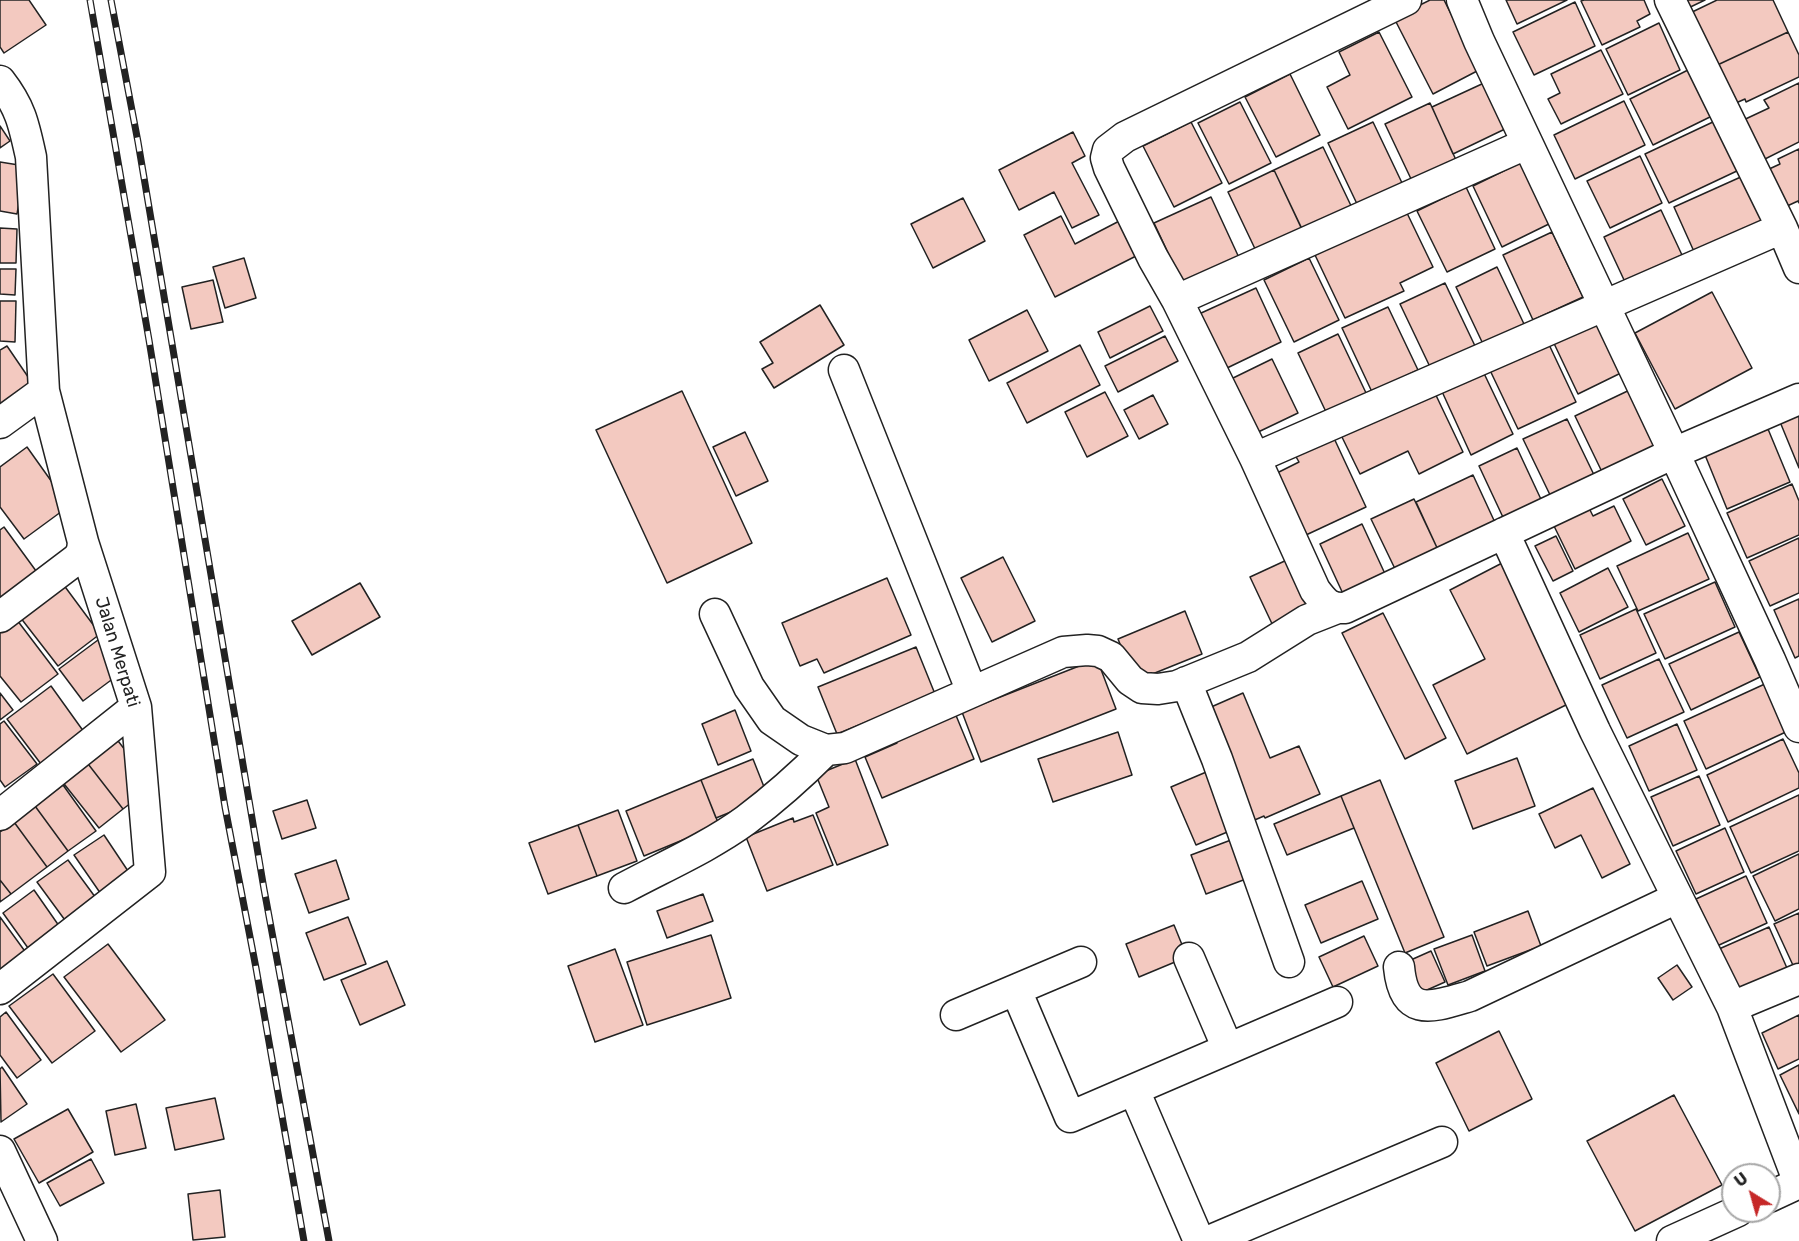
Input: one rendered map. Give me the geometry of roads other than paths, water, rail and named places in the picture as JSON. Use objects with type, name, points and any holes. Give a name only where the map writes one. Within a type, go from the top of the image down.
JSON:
[{"type":"street","points":[[1335,609],[1327,605],[1315,590],[1255,458],[1177,300],[1153,258],[1106,158],[1108,150],[1125,136],[1406,0]]},
{"type":"street","points":[[1462,0],[1526,144],[1674,453],[1799,727]]},
{"type":"street","points":[[1670,0],[1782,228],[1799,268]]},
{"type":"street","name":"Jalan Merpati","points":[[0,81],[14,99],[31,157],[44,391],[83,542],[136,707],[150,872],[0,989]]},
{"type":"street","points":[[1177,300],[1526,144]]},
{"type":"street","points":[[1255,458],[1782,228]]},
{"type":"street","points":[[844,370],[972,692]]},
{"type":"street","points":[[0,423],[44,391]]},
{"type":"street","points":[[715,614],[749,687],[772,720],[801,740],[826,750],[845,748],[1063,652],[1098,651],[1111,657],[1130,680],[1142,688],[1177,686],[1248,657],[1307,620],[1335,609],[1345,608],[1674,453],[1799,399]]},
{"type":"street","points":[[1504,533],[1595,731],[1731,1006],[1799,1183],[1781,1191]]},
{"type":"street","points":[[0,617],[78,558],[83,542]]},
{"type":"street","points":[[1186,682],[1217,759],[1290,962]]},
{"type":"street","points":[[0,815],[136,707]]},
{"type":"street","points":[[624,888],[714,840],[745,820],[801,774],[826,750]]},
{"type":"street","points":[[1399,967],[1400,982],[1414,1003],[1426,1007],[1439,1005],[1470,996],[1677,898]]},
{"type":"street","points":[[1189,958],[1228,1049]]},
{"type":"street","points":[[956,1015],[1081,962]]},
{"type":"street","points":[[1731,1006],[1799,979]]},
{"type":"street","points":[[1016,990],[1070,1117],[1337,1002]]},
{"type":"street","points":[[1134,1090],[1199,1241]]},
{"type":"street","points":[[1209,1241],[1442,1142]]},
{"type":"street","points":[[0,1151],[42,1241]]},
{"type":"street","points":[[1672,1241],[1721,1219]]},
{"type":"railway","points":[[90,0],[149,340],[225,807],[304,1241]]},
{"type":"railway","points":[[111,0],[138,142],[264,889],[329,1241]]}]
